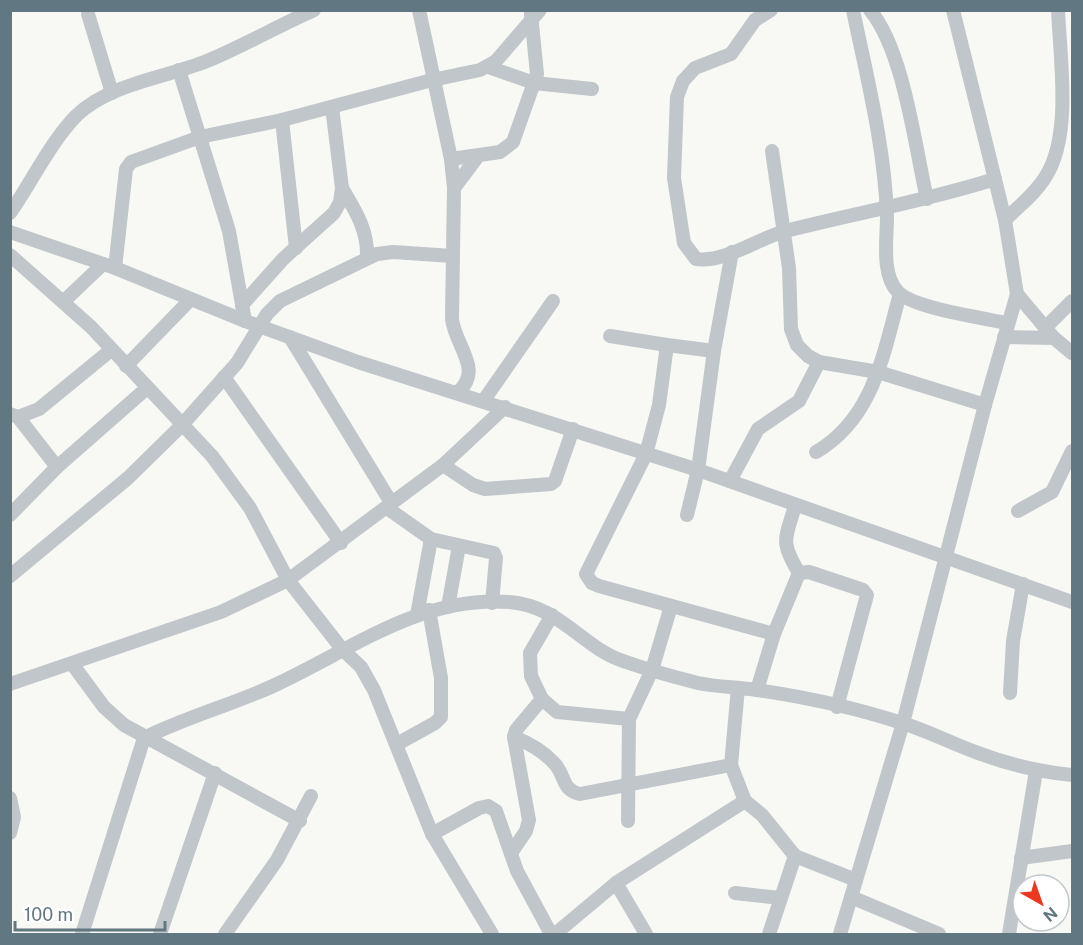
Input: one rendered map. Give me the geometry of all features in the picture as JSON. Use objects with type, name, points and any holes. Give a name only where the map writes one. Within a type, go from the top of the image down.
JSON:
[{"type":"street","points":[[10,213],[69,124],[91,104],[112,93],[205,61],[314,10]]},
{"type":"street","points":[[419,10],[432,80],[452,159],[454,335],[469,364],[470,375],[467,384],[458,392]]},
{"type":"street","points":[[771,10],[753,15],[731,54],[695,68],[683,81],[677,97],[674,178],[684,243],[696,259],[702,260],[732,252],[784,231],[887,209],[995,179]]},
{"type":"street","points":[[853,10],[873,111],[887,209],[888,276],[900,294],[939,309],[1005,330],[1050,333]]},
{"type":"street","points":[[870,10],[885,34],[901,80],[927,199]]},
{"type":"street","points":[[840,934],[903,723],[944,559],[1005,330],[1017,294],[1005,220],[953,10]]},
{"type":"street","points":[[1005,220],[1035,190],[1047,174],[1067,126],[1065,74],[1058,10]]},
{"type":"street","points":[[488,67],[534,13]]},
{"type":"street","points":[[452,159],[478,156],[509,148],[534,83],[537,61],[534,13]]},
{"type":"street","points":[[88,15],[112,93]]},
{"type":"street","points":[[1065,74],[1072,55]]},
{"type":"street","points":[[63,302],[109,266],[126,169],[131,162],[200,137],[282,120],[488,67],[534,83],[592,89]]},
{"type":"street","points":[[179,70],[229,231],[245,321]]},
{"type":"street","points":[[332,107],[342,188],[363,227],[367,257]]},
{"type":"street","points":[[282,120],[296,248]]},
{"type":"street","points":[[772,151],[789,268],[791,329],[797,345],[808,356],[819,362],[878,372],[985,405]]},
{"type":"street","points":[[454,188],[478,156]]},
{"type":"street","points":[[242,305],[296,248],[334,213],[342,188]]},
{"type":"street","points":[[10,232],[109,266],[245,321],[358,362],[484,400],[698,470],[944,559],[1072,602]]},
{"type":"street","points":[[10,576],[128,478],[182,426],[249,347],[280,301],[367,257],[393,252],[452,256]]},
{"type":"street","points":[[687,515],[698,470],[714,351],[732,252]]},
{"type":"street","points":[[10,255],[63,302],[111,350],[233,481],[288,580],[342,648],[361,667],[370,682],[432,834],[492,934]]},
{"type":"street","points":[[816,452],[835,441],[847,429],[870,395],[900,294]]},
{"type":"street","points":[[1017,294],[1050,333],[1072,353]]},
{"type":"street","points":[[126,366],[191,299]]},
{"type":"street","points":[[484,400],[553,301]]},
{"type":"street","points":[[1050,333],[1072,301]]},
{"type":"street","points":[[610,336],[714,351]]},
{"type":"street","points":[[290,337],[390,506],[430,539],[496,556],[492,603]]},
{"type":"street","points":[[667,345],[659,405],[646,454],[586,574],[592,583],[599,586],[774,634]]},
{"type":"street","points":[[57,467],[14,416],[39,409],[111,350]]},
{"type":"street","points":[[730,481],[758,429],[799,401],[819,362]]},
{"type":"street","points":[[224,377],[341,543]]},
{"type":"street","points":[[10,515],[57,467],[147,388]]},
{"type":"street","points":[[10,684],[73,665],[221,612],[288,580],[341,543],[443,465],[505,407]]},
{"type":"street","points":[[443,465],[473,485],[485,489],[551,484],[555,481],[573,429]]},
{"type":"street","points":[[1018,511],[1052,492],[1072,451]]},
{"type":"street","points":[[795,506],[784,543],[799,573]]},
{"type":"street","points":[[397,744],[435,723],[441,717],[441,678],[423,613],[430,539]]},
{"type":"street","points":[[448,607],[459,546]]},
{"type":"street","points":[[799,573],[809,572],[863,590],[867,595],[837,706]]},
{"type":"street","points":[[758,690],[774,634],[799,573]]},
{"type":"street","points":[[1010,693],[1013,640],[1023,584]]},
{"type":"street","points":[[82,934],[144,738],[178,721],[270,688],[307,670],[342,648],[423,613],[448,607],[507,602],[538,607],[576,630],[598,649],[623,661],[699,683],[758,690],[837,706],[903,723],[981,754],[1035,771],[1072,775]]},
{"type":"street","points":[[628,821],[629,719],[652,670],[671,606]]},
{"type":"street","points":[[552,615],[530,653],[531,676],[542,699],[557,712],[629,719]]},
{"type":"street","points":[[73,665],[104,707],[144,738],[215,773],[300,821]]},
{"type":"street","points":[[738,688],[731,765],[745,801],[762,814],[795,856],[856,880]]},
{"type":"street","points":[[511,853],[526,831],[529,820],[514,737],[524,719],[542,699]]},
{"type":"street","points":[[514,737],[537,748],[555,764],[564,785],[570,792],[580,794],[731,765]]},
{"type":"street","points":[[1009,934],[1035,771]]},
{"type":"street","points":[[160,934],[215,773]]},
{"type":"street","points":[[225,934],[277,860],[300,821],[311,796]]},
{"type":"street","points":[[10,798],[14,817],[10,833]]},
{"type":"street","points":[[432,834],[479,808],[488,806],[496,811],[517,871],[553,934],[616,883],[745,801]]},
{"type":"street","points":[[1021,858],[1072,851]]},
{"type":"street","points":[[769,934],[795,856]]},
{"type":"street","points":[[616,883],[646,934]]},
{"type":"street","points":[[735,893],[780,898]]},
{"type":"street","points":[[851,897],[939,934]]}]
